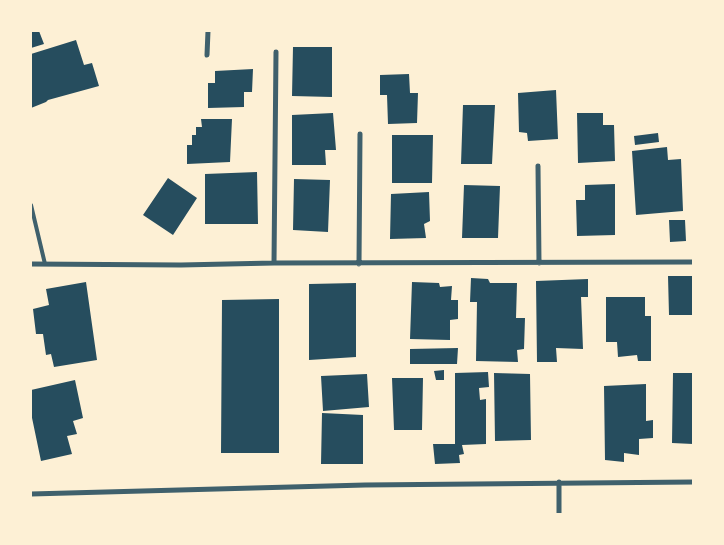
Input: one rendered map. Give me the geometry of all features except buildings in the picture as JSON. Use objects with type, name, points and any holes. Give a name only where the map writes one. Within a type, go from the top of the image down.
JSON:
[{"type":"street","points":[[207,55],[208,31]]},
{"type":"street","points":[[274,263],[276,52]]},
{"type":"street","points":[[359,264],[360,134]]},
{"type":"street","points":[[538,166],[539,263]]},
{"type":"street","points":[[31,264],[693,262]]},
{"type":"street","points":[[559,482],[559,514]]},
{"type":"street","points":[[31,494],[365,485],[693,482]]},
{"type":"lane","points":[[31,205],[44,264]]}]
